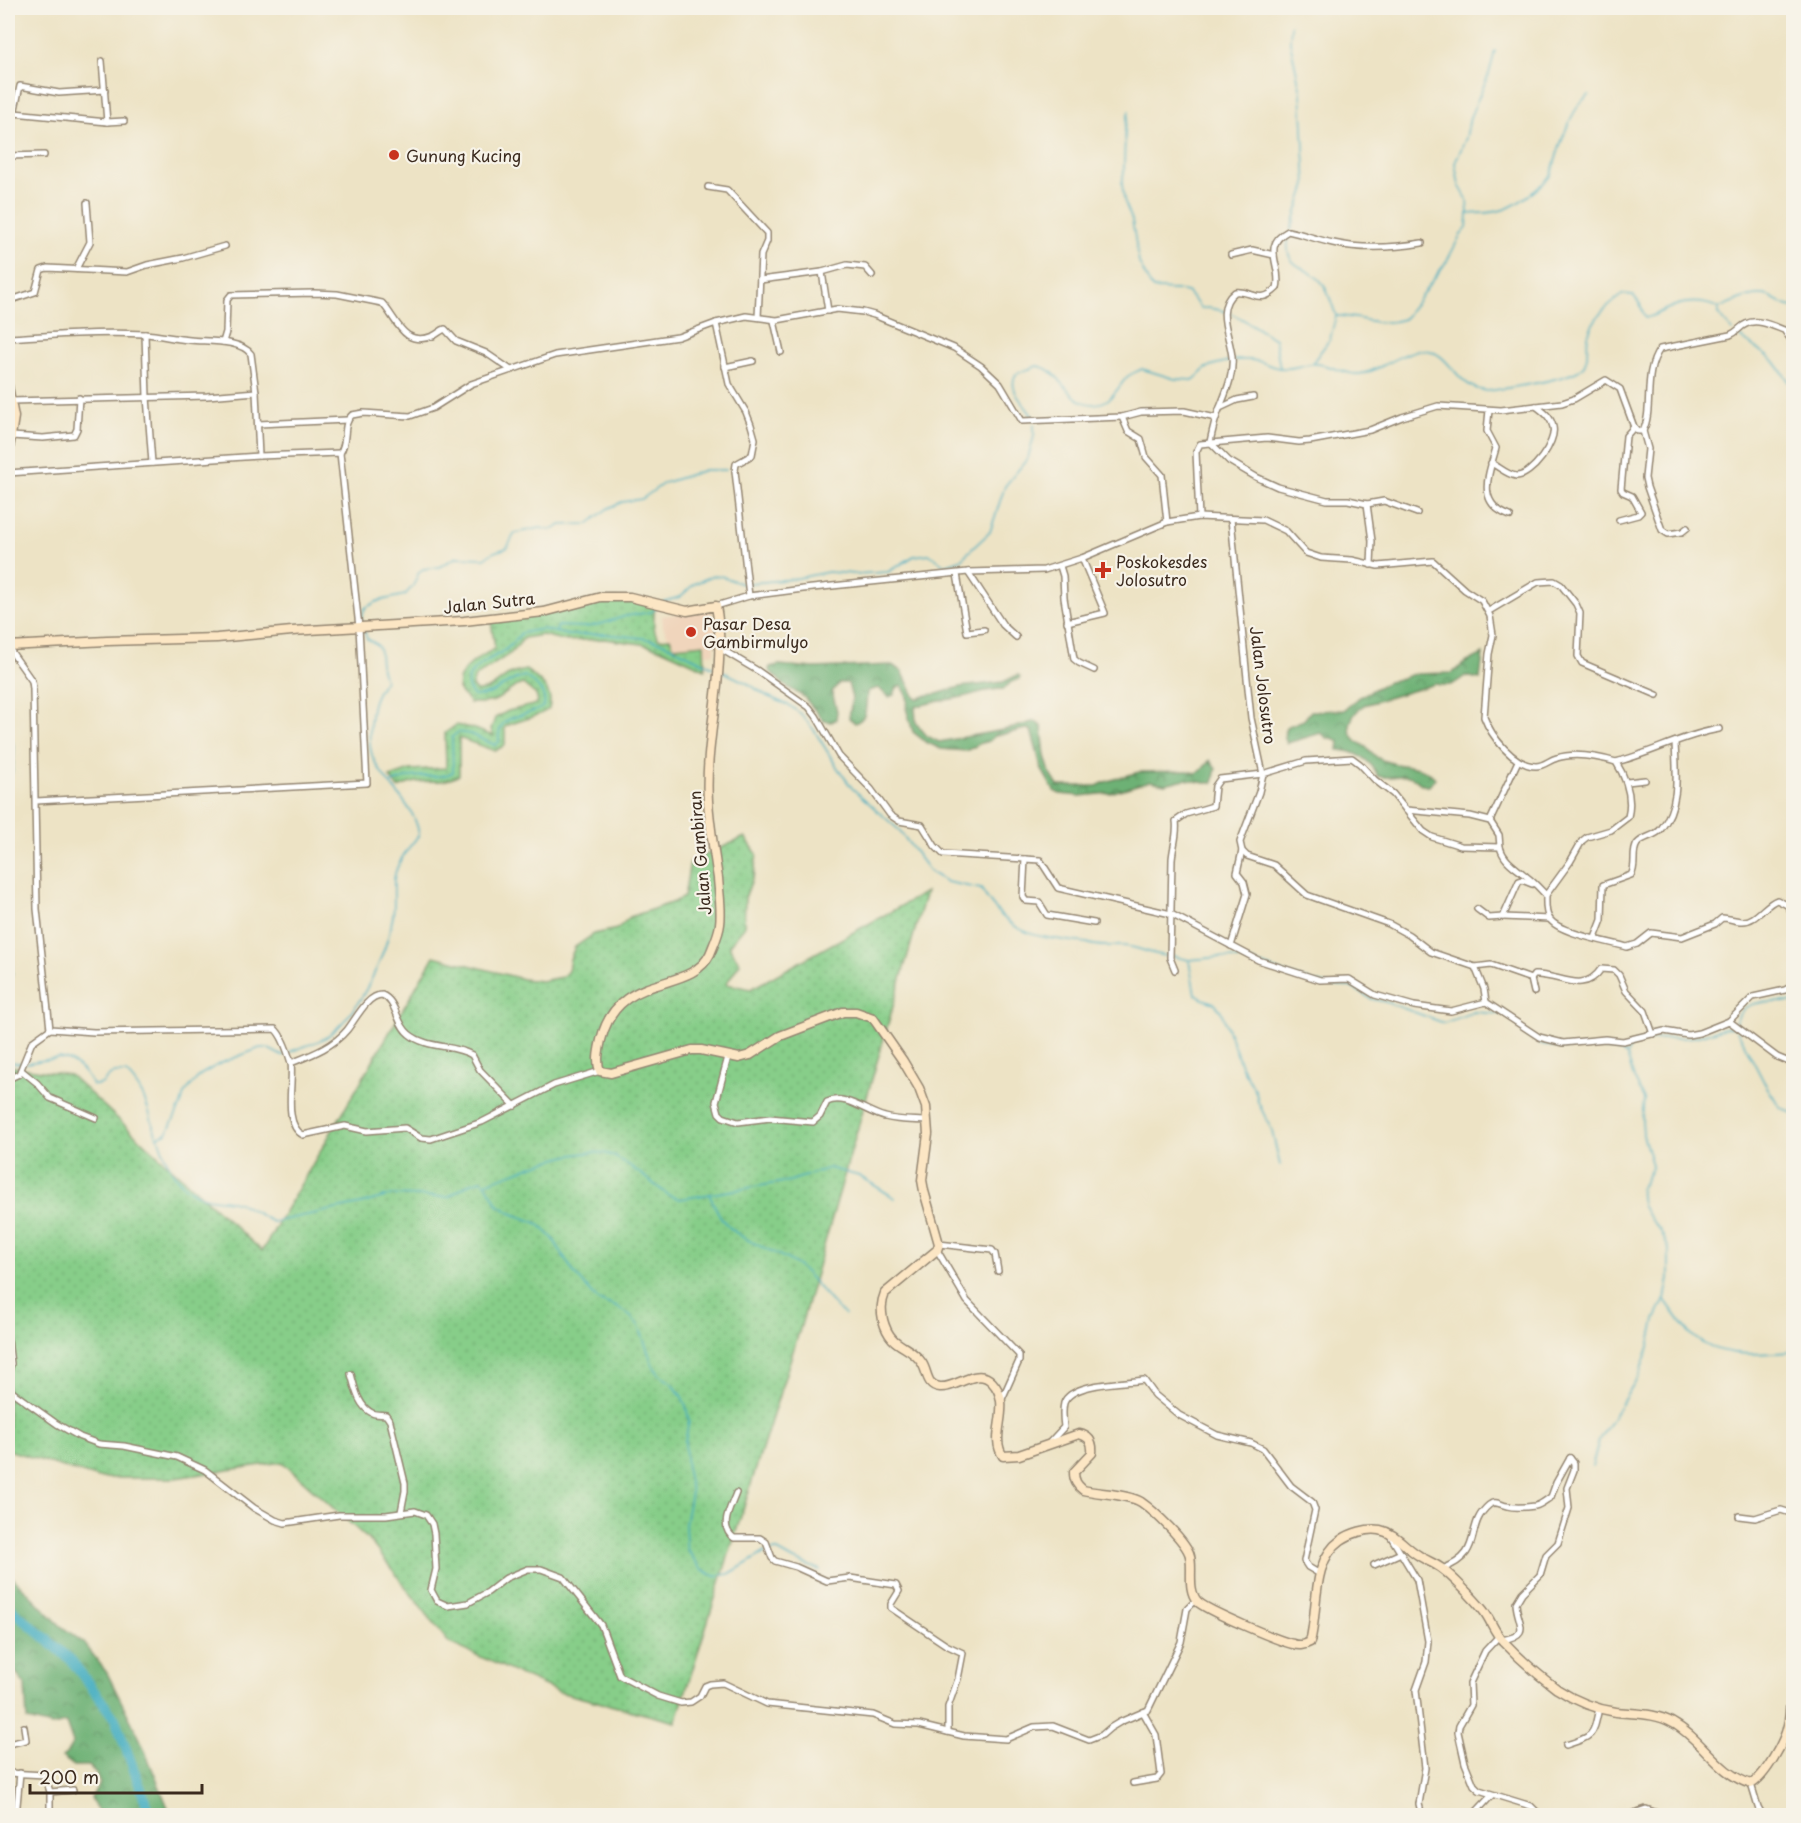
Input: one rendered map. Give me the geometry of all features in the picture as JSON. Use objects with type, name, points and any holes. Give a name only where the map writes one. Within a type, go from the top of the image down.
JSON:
[{"type":"street","points":[[102,60],[107,122]]},
{"type":"street","points":[[44,155],[8,157],[9,132],[20,86],[59,93],[105,90]]},
{"type":"street","points":[[14,113],[107,122],[124,120]]},
{"type":"street","points":[[708,187],[727,190],[767,233],[767,241],[761,255],[758,317]]},
{"type":"street","points":[[76,269],[90,242],[87,203]]},
{"type":"street","points":[[1210,442],[1232,367],[1224,309],[1228,297],[1240,291],[1260,297],[1274,291],[1279,284],[1274,255],[1276,240],[1280,235],[1290,231],[1353,247],[1392,248],[1422,243]]},
{"type":"street","points":[[8,301],[35,292],[41,270],[76,269],[127,272],[225,246]]},
{"type":"street","points":[[1231,255],[1252,250],[1274,255]]},
{"type":"street","points":[[760,280],[822,272],[847,265],[865,267],[872,275]]},
{"type":"street","points":[[822,272],[828,311]]},
{"type":"street","points":[[223,342],[226,332],[227,300],[231,295],[337,294],[382,303],[402,332],[412,337],[427,337],[445,329],[456,340],[491,356],[511,370]]},
{"type":"street","points":[[258,424],[347,420],[356,413],[410,416],[433,408],[471,384],[555,355],[678,337],[733,318],[758,317],[774,321],[846,309],[863,312],[954,348],[989,372],[1000,384],[1022,421],[1122,417],[1141,412],[1184,411],[1216,418]]},
{"type":"street","points":[[774,321],[781,352]]},
{"type":"street","points":[[1687,528],[1675,534],[1668,534],[1662,530],[1647,487],[1648,449],[1643,431],[1648,388],[1660,349],[1730,335],[1738,332],[1745,324],[1757,322],[1784,330],[1794,344]]},
{"type":"street","points":[[716,323],[729,384],[746,412],[754,439],[752,455],[736,464],[735,471],[748,592]]},
{"type":"street","points":[[8,338],[68,333],[145,334],[223,342],[250,352],[256,392],[260,456]]},
{"type":"street","points":[[145,334],[152,463]]},
{"type":"street","points":[[725,367],[753,362]]},
{"type":"street","points":[[1199,518],[1196,452],[1200,444],[1210,442],[1267,438],[1310,441],[1371,430],[1438,406],[1489,410],[1536,406],[1574,399],[1606,380],[1613,382],[1620,389],[1634,427],[1638,431],[1643,431]]},
{"type":"street","points":[[8,386],[14,417],[8,455]]},
{"type":"street","points":[[10,398],[207,396],[256,392]]},
{"type":"street","points":[[1220,408],[1237,400],[1253,397]]},
{"type":"street","points":[[11,436],[43,438],[74,435],[77,429],[79,398]]},
{"type":"street","points":[[1491,462],[1517,476],[1537,464],[1554,433],[1547,414],[1536,406]]},
{"type":"street","points":[[1489,410],[1486,431],[1496,448],[1487,483],[1488,495],[1497,510],[1510,516]]},
{"type":"street","points":[[1122,417],[1128,431],[1141,439],[1146,457],[1162,475],[1167,522]]},
{"type":"street","points":[[36,801],[367,783],[362,627],[340,453],[345,445],[347,420]]},
{"type":"street","points":[[1619,520],[1641,512],[1632,496],[1621,489],[1626,435],[1634,427]]},
{"type":"street","points":[[1210,442],[1229,461],[1278,487],[1327,500],[1348,500],[1366,504],[1384,501],[1417,513]]},
{"type":"street","points":[[8,473],[260,456],[340,453]]},
{"type":"street","points":[[1366,504],[1372,541],[1371,565]]},
{"type":"street","points":[[968,572],[1032,571],[1060,566],[1167,522],[1199,518],[1263,520],[1279,527],[1311,556],[1363,561],[1371,565],[1385,566],[1433,561],[1465,590],[1482,601],[1489,611],[1493,635],[1489,654],[1484,717],[1488,726],[1518,761],[1534,767],[1563,757],[1595,756],[1616,762],[1638,756],[1685,736],[1719,729]]},
{"type":"street","name":"Jalan Jolosutro","points":[[1231,519],[1251,718],[1263,774],[1259,792],[1240,842],[1242,851],[1237,873],[1244,882],[1247,898],[1231,946]]},
{"type":"street","points":[[1067,622],[1105,613],[1082,558]]},
{"type":"street","points":[[1060,566],[1074,659],[1094,670]]},
{"type":"street","points":[[968,572],[1003,625],[1016,637]]},
{"type":"street","name":"Jalan Sutra","points":[[8,646],[217,638],[292,631],[464,621],[535,613],[601,597],[630,597],[687,611],[716,606],[748,592],[968,572]]},
{"type":"street","points":[[957,574],[967,632],[984,630]]},
{"type":"street","points":[[1489,611],[1538,582],[1554,581],[1561,585],[1580,613],[1579,659],[1589,667],[1657,695]]},
{"type":"street","name":"Jalan Gambiran","points":[[600,1071],[598,1060],[601,1039],[609,1017],[615,1009],[625,999],[640,991],[686,974],[702,965],[717,937],[720,904],[708,789],[717,669],[721,649],[716,606]]},
{"type":"street","points":[[8,646],[32,681],[37,909],[50,1029]]},
{"type":"street","points":[[721,649],[758,671],[809,707],[839,756],[871,789],[890,814],[899,821],[922,825],[938,851],[949,855],[1040,860],[1058,888],[1171,914],[1270,965],[1281,966],[1320,980],[1349,979],[1375,995],[1414,1006],[1451,1011],[1486,1002]]},
{"type":"street","points":[[1595,938],[1602,920],[1602,885],[1631,876],[1634,872],[1635,848],[1638,842],[1659,831],[1674,805],[1675,742]]},
{"type":"street","points":[[1175,970],[1170,958],[1170,948],[1172,859],[1177,829],[1176,821],[1186,814],[1213,806],[1215,786],[1220,779],[1263,774],[1306,761],[1352,758],[1392,794],[1423,831],[1432,837],[1461,846],[1500,847]]},
{"type":"street","points":[[1490,821],[1518,761]]},
{"type":"street","points":[[1549,919],[1546,895],[1582,841],[1611,830],[1628,817],[1630,804],[1626,782],[1616,762]]},
{"type":"street","points":[[1626,782],[1645,780]]},
{"type":"street","points":[[1406,810],[1470,816],[1490,821],[1499,835],[1502,854],[1509,863],[1546,895]]},
{"type":"street","points":[[1242,851],[1247,856],[1274,865],[1307,895],[1389,924],[1409,935],[1431,952],[1475,967],[1491,965],[1531,979]]},
{"type":"street","points":[[1025,859],[1023,897],[1026,901],[1039,902],[1047,915],[1094,923]]},
{"type":"street","points":[[1503,917],[1518,881],[1522,880],[1536,886]]},
{"type":"street","points":[[1477,909],[1489,918],[1549,919],[1562,927],[1627,947],[1636,944],[1651,933],[1682,937],[1715,924],[1722,918],[1748,920],[1769,903],[1777,900],[1787,905],[1794,915]]},
{"type":"street","points":[[1475,967],[1484,989],[1486,1002],[1539,1037],[1563,1043],[1605,1039],[1623,1041],[1664,1031],[1688,1035],[1699,1033],[1734,1024],[1754,997],[1785,990],[1794,985]]},
{"type":"street","points":[[1531,979],[1534,975],[1547,974],[1566,981],[1582,982],[1594,978],[1601,969],[1614,970],[1619,975],[1626,991],[1645,1011],[1653,1034]]},
{"type":"street","points":[[1531,979],[1534,992]]},
{"type":"street","points":[[288,1057],[316,1052],[333,1042],[345,1032],[371,998],[382,995],[390,1000],[399,1023],[407,1033],[427,1043],[469,1053],[480,1070],[514,1106]]},
{"type":"street","points":[[8,1079],[19,1074],[32,1042],[50,1029],[94,1032],[275,1029],[280,1033],[288,1057],[290,1104],[296,1128],[303,1135],[345,1126],[367,1131],[405,1128],[421,1138],[431,1139],[482,1122],[554,1085],[600,1071],[611,1073],[692,1050],[739,1058],[750,1055],[780,1036],[843,1012],[863,1013],[877,1022],[914,1079],[922,1096],[928,1121],[922,1180],[939,1237],[938,1247],[967,1301],[1018,1355],[1019,1361],[1002,1399],[999,1444],[1004,1456],[1011,1457],[1079,1434],[1086,1435],[1091,1440],[1092,1453],[1074,1473],[1077,1485],[1083,1490],[1141,1502],[1176,1533],[1190,1554],[1192,1586],[1196,1600],[1211,1610],[1281,1640],[1304,1645],[1310,1642],[1313,1633],[1320,1574],[1330,1551],[1340,1541],[1366,1530],[1379,1530],[1389,1534],[1417,1555],[1442,1569],[1484,1611],[1501,1638],[1557,1688],[1573,1698],[1599,1708],[1646,1714],[1673,1723],[1685,1731],[1725,1769],[1751,1784],[1763,1815]]},
{"type":"street","points":[[1734,1024],[1777,1057],[1794,1064]]},
{"type":"street","points":[[728,1057],[716,1102],[719,1113],[732,1121],[770,1118],[813,1122],[820,1116],[827,1102],[840,1100],[885,1118],[928,1121]]},
{"type":"street","points":[[22,1069],[50,1098],[96,1118]]},
{"type":"street","points":[[998,1271],[992,1250],[938,1247],[885,1293],[881,1303],[882,1316],[888,1335],[922,1362],[932,1385],[939,1388],[979,1376],[993,1383],[1002,1399]]},
{"type":"street","points":[[8,1340],[11,1364],[8,1375]]},
{"type":"street","points":[[351,1374],[357,1394],[363,1404],[370,1412],[386,1415],[390,1421],[405,1483],[401,1512]]},
{"type":"street","points":[[1047,1446],[1064,1427],[1064,1402],[1071,1394],[1098,1384],[1144,1380],[1155,1395],[1179,1415],[1216,1435],[1251,1443],[1263,1449],[1291,1486],[1312,1502],[1315,1510],[1304,1561],[1308,1567],[1320,1574]]},
{"type":"street","points":[[8,1389],[57,1424],[80,1437],[99,1444],[124,1446],[177,1457],[205,1470],[254,1508],[275,1520],[285,1522],[339,1515],[386,1515],[415,1510],[426,1515],[432,1524],[436,1569],[431,1590],[437,1601],[448,1606],[468,1603],[488,1592],[506,1578],[528,1569],[541,1569],[563,1576],[601,1626],[620,1676],[658,1696],[681,1703],[691,1702],[700,1696],[705,1686],[723,1683],[767,1704],[873,1715],[895,1724],[919,1725],[964,1736],[1006,1739],[1034,1726],[1053,1726],[1089,1740],[1102,1735],[1120,1722],[1148,1710],[1181,1642],[1187,1609],[1196,1600]]},
{"type":"street","points":[[1442,1569],[1457,1563],[1468,1552],[1474,1539],[1478,1519],[1490,1504],[1497,1503],[1510,1507],[1536,1505],[1551,1497],[1570,1458],[1574,1463],[1574,1470],[1567,1488],[1569,1508],[1558,1543],[1546,1555],[1540,1575],[1517,1600],[1515,1606],[1522,1626],[1521,1630],[1515,1637],[1501,1638],[1485,1651],[1470,1683],[1471,1705],[1458,1732],[1462,1756],[1474,1785],[1479,1790],[1492,1795],[1531,1806],[1541,1815]]},
{"type":"street","points":[[736,1493],[725,1521],[729,1535],[734,1538],[760,1538],[766,1542],[775,1561],[796,1567],[827,1581],[850,1578],[890,1583],[898,1587],[899,1591],[891,1608],[946,1645],[961,1651],[964,1655],[958,1679],[948,1703],[948,1732]]},
{"type":"street","points":[[1739,1516],[1755,1518],[1781,1510],[1794,1514]]},
{"type":"street","points":[[1389,1534],[1417,1580],[1428,1641],[1426,1662],[1416,1687],[1425,1768],[1419,1804],[1421,1812],[1436,1815]]},
{"type":"street","points":[[1374,1565],[1401,1553]]},
{"type":"street","points":[[1751,1784],[1758,1781],[1763,1774],[1785,1736],[1789,1723],[1790,1689],[1794,1678]]},
{"type":"street","points":[[1566,1744],[1588,1738],[1592,1734],[1599,1708]]},
{"type":"street","points":[[1133,1783],[1157,1779],[1161,1774],[1156,1735],[1143,1712]]},
{"type":"street","points":[[8,1744],[26,1740],[24,1727]]},
{"type":"street","points":[[8,1773],[45,1775],[50,1792],[50,1815]]},
{"type":"street","points":[[16,1815],[20,1773]]},
{"type":"street","points":[[50,1792],[73,1790]]},
{"type":"street","points":[[1470,1815],[1475,1813],[1492,1795]]},
{"type":"street","points":[[1625,1815],[1649,1809],[1665,1815]]},
{"type":"shaded area","name":"Pasar Desa Gambirmulyo","points":[[711,610],[715,619],[715,653],[706,654],[704,644],[674,647],[663,627],[662,616]]},
{"type":"green space","points":[[616,599],[655,605],[654,627],[659,639],[670,638],[674,647],[704,644],[705,669],[661,649],[642,644],[604,639],[567,641],[542,635],[524,638],[511,653],[475,677],[472,686],[476,691],[486,690],[506,676],[526,670],[548,691],[549,709],[505,727],[505,745],[495,751],[459,738],[459,775],[447,780],[418,782],[398,788],[390,777],[410,770],[446,768],[445,733],[456,725],[493,736],[491,729],[495,718],[508,711],[538,702],[536,695],[523,684],[487,703],[470,703],[460,692],[458,685],[464,671],[495,648],[491,621],[593,601]]},
{"type":"green space","points":[[1483,654],[1480,679],[1465,676],[1451,685],[1435,684],[1364,705],[1353,716],[1350,731],[1359,743],[1385,761],[1415,767],[1429,773],[1435,778],[1429,786],[1408,776],[1378,776],[1362,757],[1338,750],[1339,741],[1327,738],[1321,733],[1287,743],[1286,741],[1286,727],[1304,720],[1311,711],[1344,710],[1361,696],[1386,683],[1414,674],[1451,673]]},
{"type":"green space","points":[[779,665],[814,668],[892,665],[902,671],[917,699],[960,687],[1003,682],[1018,675],[1019,679],[1011,682],[1004,689],[985,691],[915,707],[916,723],[927,736],[939,742],[1013,728],[1035,721],[1042,727],[1045,756],[1050,773],[1058,786],[1097,786],[1139,772],[1188,771],[1196,773],[1201,771],[1210,760],[1216,768],[1213,783],[1185,779],[1165,784],[1150,781],[1110,793],[1080,796],[1060,794],[1054,791],[1042,770],[1031,730],[1026,729],[995,736],[966,751],[941,749],[926,742],[913,732],[906,708],[908,701],[902,686],[897,687],[894,695],[889,697],[878,688],[868,691],[865,714],[855,723],[849,718],[852,698],[848,683],[839,683],[832,692],[837,711],[836,719],[832,722],[824,721],[804,697],[783,684],[769,670],[770,667]]},
{"type":"green space","points":[[745,837],[757,854],[754,874],[745,898],[744,927],[730,944],[730,948],[740,963],[726,984],[751,989],[926,892],[800,1329],[676,1722],[559,1692],[449,1643],[370,1541],[282,1462],[175,1478],[98,1478],[8,1450],[8,1066],[70,1075],[262,1251],[434,956],[523,979],[541,981],[562,977],[568,971],[575,947],[594,934],[617,929],[630,917],[684,897],[690,862]]},
{"type":"green space","points":[[8,1573],[61,1626],[84,1643],[107,1673],[140,1739],[171,1815],[119,1815],[114,1811],[98,1812],[91,1798],[100,1784],[96,1773],[89,1766],[74,1766],[62,1757],[73,1743],[66,1723],[52,1726],[27,1720],[25,1685],[10,1664],[8,1653]]},
{"type":"waterway","points":[[1291,25],[1290,42],[1301,92],[1306,185],[1291,230]]},
{"type":"waterway","points":[[1313,362],[1330,339],[1336,316],[1377,322],[1404,319],[1447,261],[1460,236],[1467,228],[1467,199],[1459,185],[1455,163],[1466,138],[1470,117],[1489,74],[1495,51]]},
{"type":"waterway","points":[[1468,214],[1505,209],[1521,201],[1542,184],[1551,175],[1570,120],[1589,95]]},
{"type":"waterway","points":[[1129,111],[1125,128],[1122,184],[1124,200],[1132,220],[1139,263],[1151,287],[1187,292],[1201,308],[1232,314],[1275,339],[1280,368]]},
{"type":"waterway","points":[[1289,235],[1289,255],[1298,266],[1311,273],[1323,284],[1336,315]]},
{"type":"waterway","points":[[1034,419],[1015,392],[1014,380],[1016,374],[1037,366],[1053,373],[1077,398],[1094,404],[1105,401],[1127,377],[1142,369],[1175,379],[1193,380],[1205,369],[1232,361],[1245,360],[1283,368],[1316,364],[1356,374],[1372,370],[1417,350],[1425,350],[1442,357],[1468,384],[1488,391],[1552,380],[1582,368],[1587,357],[1588,336],[1593,323],[1623,294],[1633,295],[1640,304],[1645,318],[1680,304],[1693,302],[1718,308],[1755,295],[1768,296],[1787,306],[1794,307]]},
{"type":"waterway","points":[[1718,308],[1718,314],[1733,331]]},
{"type":"waterway","points":[[1736,334],[1774,361],[1794,388]]},
{"type":"waterway","points":[[662,602],[680,597],[694,584],[712,576],[721,576],[742,584],[793,579],[828,572],[855,574],[888,572],[914,556],[929,554],[945,565],[960,560],[990,532],[1005,486],[1028,458],[1034,436],[1034,424]]},
{"type":"waterway","points":[[362,622],[361,618],[365,608],[378,601],[405,595],[423,569],[439,567],[457,557],[485,558],[507,548],[515,533],[540,528],[550,530],[561,525],[588,524],[607,509],[622,502],[642,499],[664,483],[705,470],[726,470]]},
{"type":"waterway","points":[[556,632],[558,626],[586,627],[651,612],[657,608]]},
{"type":"waterway","points":[[392,783],[410,777],[443,776],[453,772],[452,737],[458,732],[470,734],[495,745],[499,742],[502,725],[507,720],[544,706],[542,692],[525,676],[482,696],[474,696],[469,688],[468,681],[475,669],[507,648],[521,633],[542,629],[568,635],[605,634],[643,638],[663,643],[715,668]]},
{"type":"waterway","points":[[290,1052],[328,1036],[340,1025],[361,998],[378,965],[390,932],[397,867],[419,835],[412,814],[379,769],[371,752],[372,707],[385,680],[379,649],[376,644],[367,639],[364,630]]},
{"type":"waterway","points":[[722,671],[801,714],[852,788],[899,830],[930,872],[947,882],[981,889],[992,905],[1014,926],[1026,932],[1053,939],[1097,946],[1130,947],[1168,956]]},
{"type":"waterway","points":[[8,743],[10,750],[8,771]]},
{"type":"waterway","points":[[8,956],[8,973]]},
{"type":"waterway","points":[[1172,956],[1189,960],[1220,957],[1247,960],[1303,979],[1332,986],[1351,987],[1372,999],[1444,1023],[1474,1012],[1500,1014]]},
{"type":"waterway","points":[[1189,961],[1195,994],[1214,1003],[1221,1011],[1242,1068],[1256,1092],[1258,1102],[1272,1131],[1280,1165]]},
{"type":"waterway","points":[[1736,1023],[1739,1014],[1751,1005],[1768,1002],[1794,1002]]},
{"type":"waterway","points":[[1519,1027],[1542,1044],[1552,1047],[1607,1049],[1627,1055]]},
{"type":"waterway","points":[[1592,1466],[1599,1440],[1638,1377],[1649,1347],[1655,1320],[1665,1299],[1669,1279],[1669,1249],[1660,1230],[1642,1205],[1640,1189],[1652,1165],[1643,1135],[1644,1099],[1627,1055],[1629,1048],[1644,1041],[1693,1037],[1734,1027]]},
{"type":"waterway","points":[[1737,1030],[1780,1107],[1794,1114]]},
{"type":"waterway","points":[[26,1063],[65,1059],[79,1067],[93,1085],[103,1083],[115,1073],[126,1073],[143,1095],[157,1137],[167,1133],[184,1094],[200,1075],[221,1063],[260,1048],[267,1048],[282,1056],[285,1054]]},
{"type":"waterway","points":[[8,1062],[21,1063]]},
{"type":"waterway","points":[[158,1137],[175,1175],[188,1189],[208,1198],[241,1204],[273,1222],[361,1204],[391,1195],[448,1197],[471,1183],[481,1180],[485,1183],[550,1160],[586,1153],[613,1156],[670,1196],[680,1199],[790,1181],[829,1168],[859,1176],[895,1198]]},
{"type":"waterway","points":[[486,1184],[498,1205],[511,1213],[537,1223],[552,1237],[574,1273],[598,1300],[619,1308],[631,1317],[639,1326],[653,1366],[660,1375],[673,1384],[682,1397],[689,1421],[685,1442],[691,1492],[685,1524],[686,1543],[687,1549],[700,1568],[714,1576],[729,1574],[766,1552],[776,1550],[820,1570]]},
{"type":"waterway","points":[[709,1194],[720,1216],[730,1228],[795,1264],[845,1315]]},
{"type":"waterway","points":[[1665,1300],[1694,1337],[1716,1349],[1742,1354],[1794,1352]]},
{"type":"waterway","points":[[8,1606],[71,1660],[115,1719],[151,1816]]},
{"type":"place","name":"Gunung Kucing","points":[[394,155]]},
{"type":"place","name":"Poskokesdes Jolosutro","points":[[1103,570]]},
{"type":"place","name":"Pasar Desa Gambirmulyo","points":[[691,632]]}]
